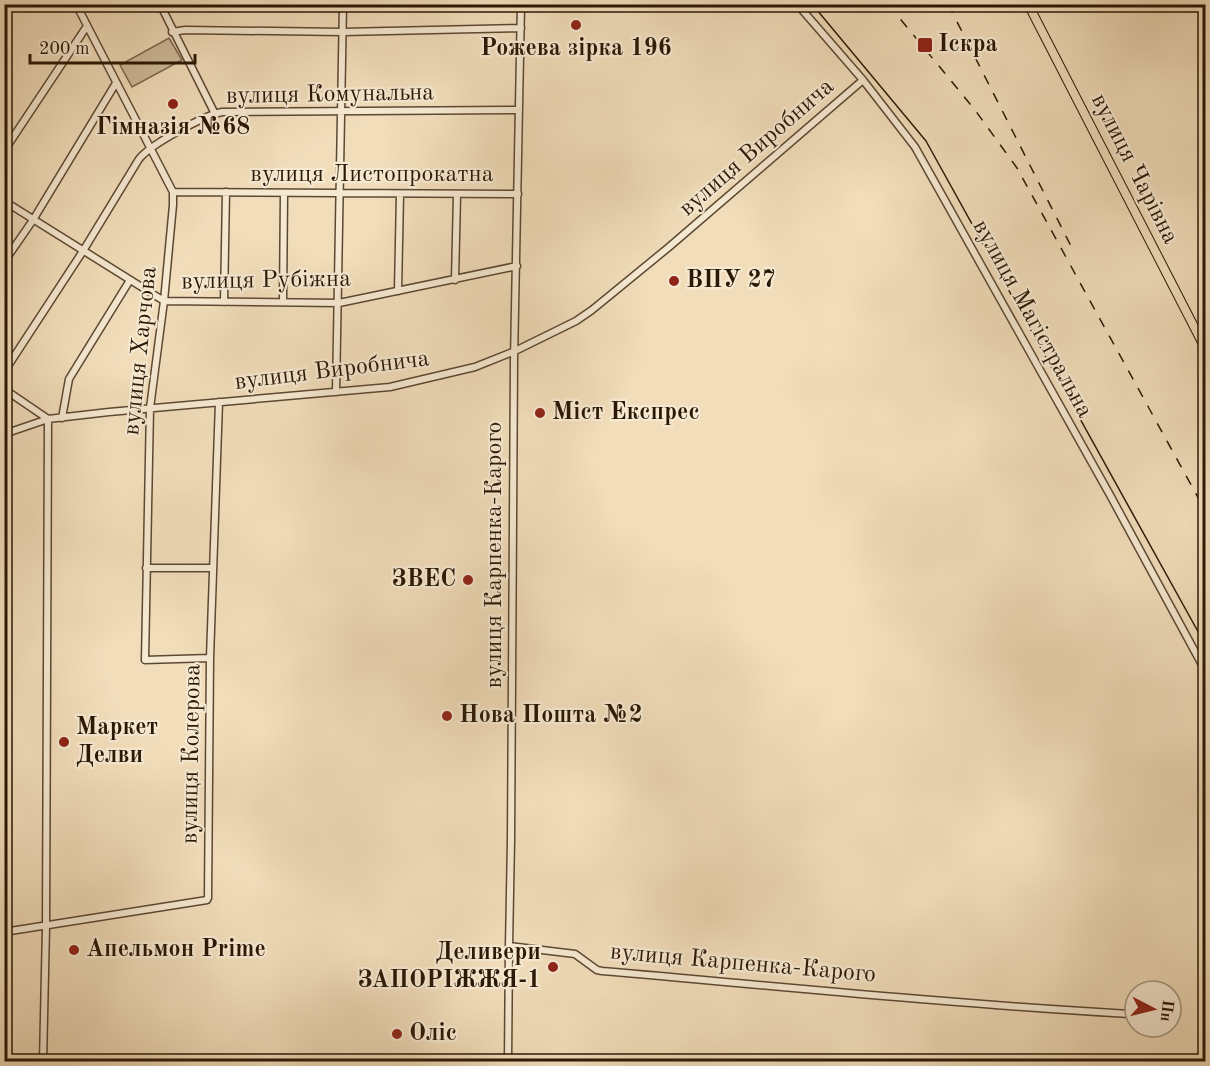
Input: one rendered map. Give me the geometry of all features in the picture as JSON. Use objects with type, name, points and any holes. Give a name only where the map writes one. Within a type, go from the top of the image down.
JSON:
[{"type":"main road","name":"вулиця Чарівна","points":[[1028,4],[1206,350]]},
{"type":"street","points":[[76,4],[173,192]]},
{"type":"street","points":[[160,4],[215,114]]},
{"type":"street","points":[[336,392],[343,4]]},
{"type":"street","name":"вулиця Карпенка-Карого","points":[[521,4],[513,407],[512,840],[508,946],[575,954],[597,970],[602,971],[1001,1007],[1123,1014]]},
{"type":"street","name":"вулиця Магістральна","points":[[797,4],[863,80],[915,147],[1110,495],[1206,672]]},
{"type":"street","points":[[4,151],[87,26]]},
{"type":"street","points":[[172,32],[185,30],[343,32],[521,28]]},
{"type":"street","name":"вулиця Виробнича","points":[[4,434],[48,419],[390,387],[475,367],[515,351],[576,321],[601,303],[863,80]]},
{"type":"street","points":[[4,262],[33,220],[116,83]]},
{"type":"street","name":"вулиця Комунальна","points":[[149,149],[215,114],[519,110]]},
{"type":"street","points":[[4,372],[83,251],[131,171],[149,149]]},
{"type":"street","name":"вулиця Листопрокатна","points":[[173,192],[518,194]]},
{"type":"street","name":"вулиця Харчова","points":[[173,192],[164,301],[150,408],[145,660],[210,658]]},
{"type":"street","points":[[224,302],[226,192]]},
{"type":"street","points":[[283,302],[284,193]]},
{"type":"street","points":[[398,291],[399,194]]},
{"type":"street","points":[[455,279],[457,195]]},
{"type":"street","name":"вулиця Рубіжна","points":[[4,201],[164,301],[339,303],[517,266]]},
{"type":"street","points":[[62,418],[69,379],[130,280]]},
{"type":"street","points":[[4,389],[48,419],[46,927],[43,1062]]},
{"type":"street","name":"вулиця Колерова","points":[[4,932],[46,927],[208,898],[210,658],[219,402]]},
{"type":"street","points":[[146,568],[213,568]]},
{"type":"street","points":[[508,946],[508,1062]]},
{"type":"shaded area","points":[[169,38],[182,60],[132,87],[120,65]]},
{"type":"tram line","points":[[812,4],[926,141],[1206,646]]},
{"type":"railway","points":[[888,4],[975,110],[1017,168],[1206,512]]},
{"type":"railway","points":[[948,4],[1073,250]]},
{"type":"place","name":"Рожева зірка 196","points":[[576,25]]},
{"type":"place","name":"Іскра","points":[[925,45]]},
{"type":"place","name":"Гімназія №68","points":[[173,104]]},
{"type":"place","name":"ВПУ 27","points":[[674,281]]},
{"type":"place","name":"Мiст Експрес","points":[[540,413]]},
{"type":"place","name":"ЗВЕС","points":[[468,580]]},
{"type":"place","name":"Нова Пошта №2","points":[[447,716]]},
{"type":"place","name":"Маркет Делви","points":[[64,742]]},
{"type":"place","name":"Апельмон Prime","points":[[74,950]]},
{"type":"place","name":"Деливери ЗАПОРІЖЖЯ-1","points":[[553,967]]},
{"type":"place","name":"Оліс","points":[[397,1034]]}]
